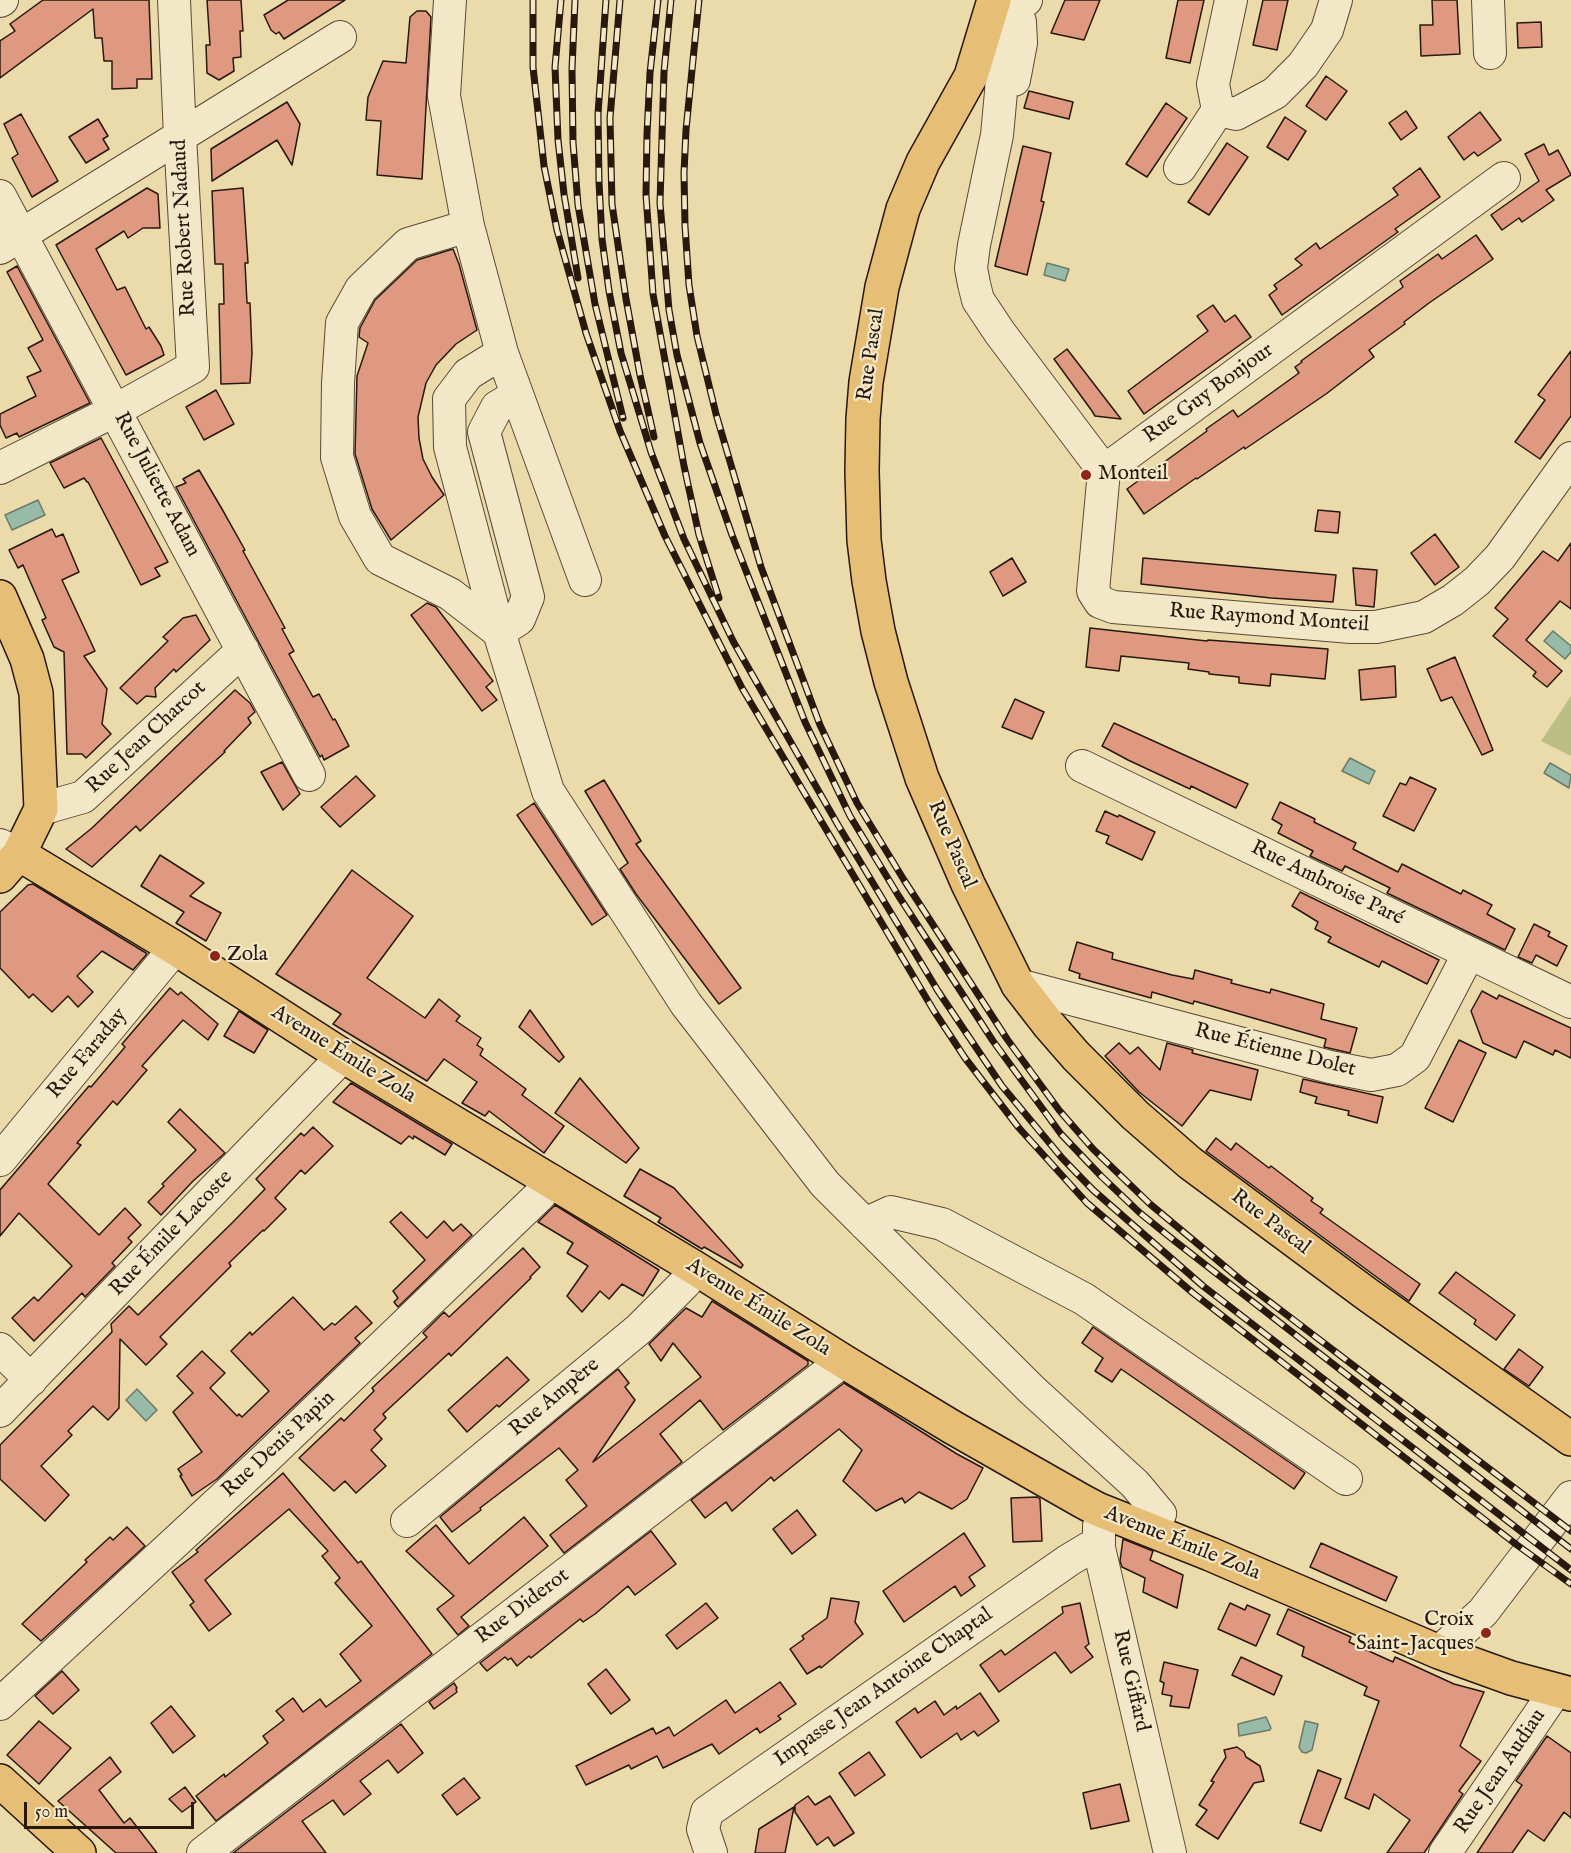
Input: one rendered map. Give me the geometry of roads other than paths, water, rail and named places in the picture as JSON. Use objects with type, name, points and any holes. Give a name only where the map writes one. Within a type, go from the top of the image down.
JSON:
[{"type":"main road","name":"Rue Pascal","points":[[1005,4],[971,76],[923,162],[903,209],[882,287],[866,382],[863,419],[864,540],[878,631],[903,721],[922,778],[968,885],[1018,985],[1049,1026],[1076,1056],[1165,1143],[1239,1201],[1571,1439]]},
{"type":"main road","points":[[0,597],[27,659],[36,693],[41,809],[6,859]]},
{"type":"main road","name":"Avenue Émile Zola","points":[[6,859],[175,948],[343,1056],[694,1268],[843,1361],[952,1427],[1097,1509],[1439,1652],[1511,1678],[1564,1692]]},
{"type":"main road","points":[[0,1781],[79,1853]]},
{"type":"street","name":"Rue Robert Nadaud","points":[[116,410],[193,367],[174,0]]},
{"type":"street","points":[[450,0],[444,96],[468,226],[502,353],[585,580]]},
{"type":"street","points":[[1180,168],[1218,110],[1213,84],[1231,0]]},
{"type":"street","points":[[1218,110],[1236,114],[1275,93],[1303,65],[1327,30],[1336,0]]},
{"type":"street","points":[[1488,0],[1490,53]]},
{"type":"street","points":[[1005,4],[997,135],[972,268],[978,300],[1000,333],[1104,471]]},
{"type":"street","points":[[10,241],[340,37]]},
{"type":"street","name":"Rue Guy Bonjour","points":[[1104,471],[1504,178]]},
{"type":"street","name":"Rue Juliette Adam","points":[[0,196],[10,241],[116,410],[309,775]]},
{"type":"street","points":[[468,226],[408,244],[361,289],[342,323],[337,457],[356,516],[380,559],[450,594],[499,632]]},
{"type":"street","points":[[502,353],[468,374],[449,399],[450,447],[499,632],[548,791],[686,1004],[825,1184],[1032,1390],[1135,1484],[1160,1514],[1153,1531]]},
{"type":"street","points":[[499,632],[519,619],[528,597],[484,432],[496,407],[517,395]]},
{"type":"street","points":[[0,468],[116,410]]},
{"type":"street","name":"Rue Raymond Monteil","points":[[1104,471],[1093,591],[1100,602],[1113,607],[1351,627],[1376,627],[1424,617],[1477,582],[1500,557],[1571,458]]},
{"type":"street","name":"Rue Jean Charcot","points":[[41,809],[83,797],[243,650]]},
{"type":"street","name":"Rue Ambroise Paré","points":[[1082,766],[1571,1002]]},
{"type":"street","name":"Rue Faraday","points":[[0,1160],[175,948]]},
{"type":"street","name":"Rue Étienne Dolet","points":[[1018,985],[1330,1067],[1371,1075],[1397,1070],[1415,1058],[1469,953]]},
{"type":"street","name":"Rue Émile Lacoste","points":[[0,1411],[343,1056]]},
{"type":"street","name":"Rue Denis Papin","points":[[0,1704],[270,1454],[552,1182]]},
{"type":"street","points":[[865,1224],[891,1212],[942,1224],[1084,1299],[1346,1479]]},
{"type":"street","name":"Rue Ampère","points":[[407,1521],[639,1329],[685,1283],[694,1268]]},
{"type":"street","points":[[0,1349],[31,1380]]},
{"type":"street","name":"Rue Diderot","points":[[203,1853],[843,1361]]},
{"type":"street","points":[[1439,1652],[1483,1612],[1571,1497]]},
{"type":"street","name":"Rue Giffard","points":[[1097,1509],[1099,1548],[1161,1848]]},
{"type":"street","name":"Impasse Jean Antoine Chaptal","points":[[711,1853],[703,1829],[707,1812],[1069,1560],[1089,1548],[1099,1548]]},
{"type":"street","name":"Rue Jean Audiau","points":[[1445,1853],[1564,1692]]},
{"type":"railway","points":[[533,0],[533,67],[544,166],[557,230],[586,333],[620,431],[665,536],[742,688],[934,1011],[965,1058],[1019,1128],[1087,1203],[1193,1293],[1517,1545],[1571,1584]]},
{"type":"railway","points":[[561,0],[555,67],[558,140],[564,194],[578,278]]},
{"type":"railway","points":[[575,0],[572,69],[573,142],[578,205],[595,304],[623,418]]},
{"type":"railway","points":[[606,0],[598,114],[602,239],[621,353],[651,452],[684,539],[733,641],[838,825],[938,991],[1002,1086],[1062,1158],[1093,1190],[1203,1286],[1571,1570]]},
{"type":"railway","points":[[620,0],[610,118],[612,204],[626,299],[654,437]]},
{"type":"railway","points":[[658,0],[650,73],[647,134],[646,195],[653,294],[684,466],[699,535],[719,598]]},
{"type":"railway","points":[[671,0],[664,72],[660,203],[669,310],[677,355],[700,443],[732,535],[805,722],[850,816],[898,895],[993,1041],[1061,1134],[1101,1176],[1140,1213],[1176,1242],[1571,1549]]},
{"type":"railway","points":[[699,0],[684,173],[689,285],[697,336],[716,414],[761,567],[820,725],[857,803],[1007,1039],[1059,1110],[1093,1149],[1150,1204],[1241,1280],[1571,1531]]},
{"type":"place","name":"Monteil","points":[[1086,475]]},
{"type":"place","name":"Zola","points":[[215,956]]},
{"type":"place","name":"Croix Saint-Jacques","points":[[1486,1633]]}]
